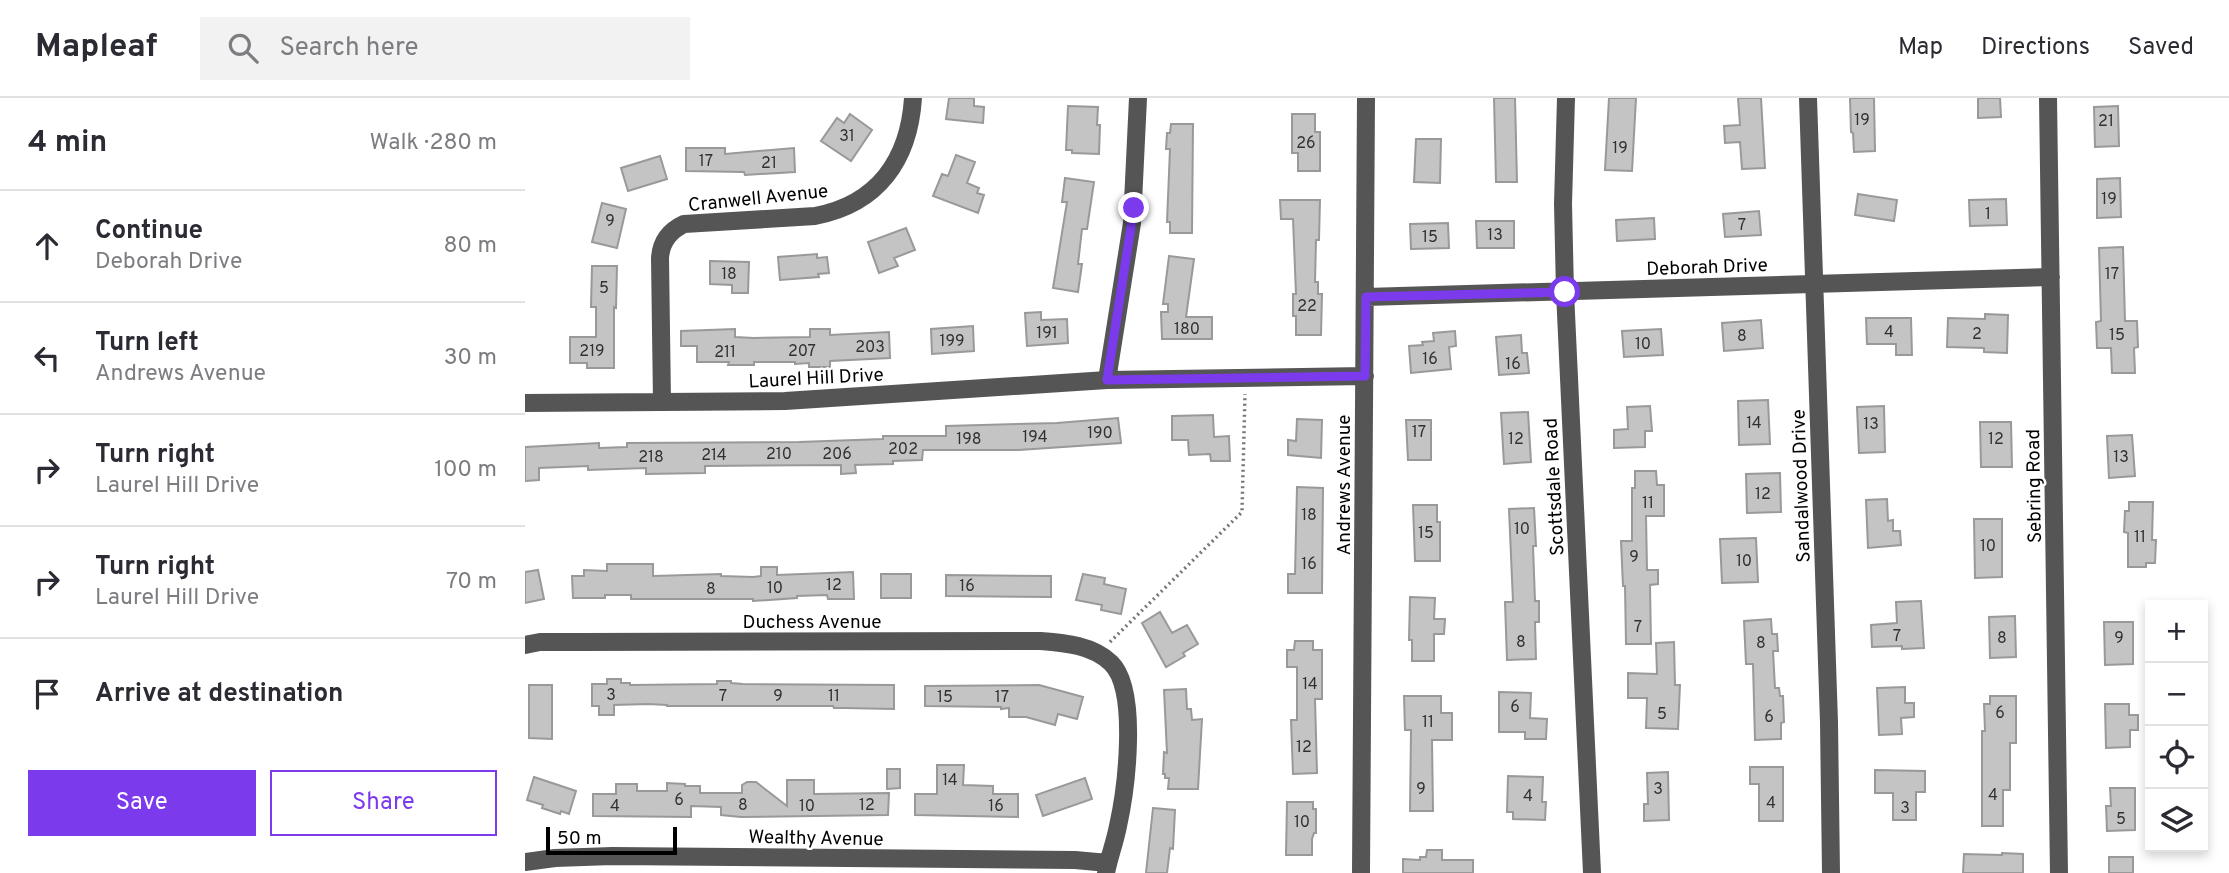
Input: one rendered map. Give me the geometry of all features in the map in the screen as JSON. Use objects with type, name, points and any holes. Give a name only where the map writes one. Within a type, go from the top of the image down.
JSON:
[{"type":"street","name":"Cranwell Avenue","points":[[662,402],[660,251],[666,237],[684,224],[815,216],[833,212],[858,201],[879,184],[895,163],[906,138],[913,98]]},
{"type":"street","points":[[1107,380],[1132,223],[1138,98]]},
{"type":"street","name":"Andrews Avenue","points":[[1361,873],[1366,98]]},
{"type":"street","name":"Scottsdale Road","points":[[1566,98],[1563,204],[1565,292],[1592,873]]},
{"type":"street","name":"Sandalwood Drive","points":[[1808,98],[1829,722],[1831,873]]},
{"type":"street","name":"Sebring Road","points":[[2048,98],[2059,873]]},
{"type":"street","name":"Deborah Drive","points":[[1366,297],[2051,277]]},
{"type":"street","name":"Laurel Hill Drive","points":[[525,403],[820,400],[1107,380],[1365,376]]},
{"type":"street","name":"Duchess Avenue","points":[[525,645],[540,642],[1040,642],[1069,644],[1098,654]]},
{"type":"street","points":[[1098,654],[1113,665],[1122,681],[1126,697],[1127,753],[1124,797],[1107,868]]},
{"type":"street","name":"Wealthy Avenue","points":[[525,862],[612,856],[1075,860],[1107,868]]},
{"type":"path","points":[[1098,654],[1242,512],[1245,377]]},
{"type":"building","points":[[949,98],[974,98],[974,106],[984,107],[983,123],[946,119]]},
{"type":"building","points":[[1494,98],[1515,98],[1517,182],[1496,182]]},
{"type":"building","points":[[1609,98],[1636,98],[1632,171],[1605,170]]},
{"type":"building","points":[[1738,98],[1761,98],[1765,168],[1742,169],[1740,142],[1725,143],[1724,126],[1740,125]]},
{"type":"building","points":[[1850,98],[1874,98],[1875,151],[1854,152]]},
{"type":"building","points":[[1978,98],[2000,98],[2001,117],[1978,118]]},
{"type":"building","points":[[1068,106],[1098,107],[1099,154],[1072,153],[1072,150],[1066,150]]},
{"type":"building","points":[[2118,106],[2119,146],[2095,147],[2094,107]]},
{"type":"building","points":[[850,114],[872,130],[851,161],[821,141],[837,118],[844,123]]},
{"type":"building","points":[[1292,114],[1315,114],[1315,132],[1320,132],[1320,171],[1298,171],[1298,153],[1292,153]]},
{"type":"building","points":[[1171,124],[1193,124],[1192,233],[1170,233],[1170,222],[1167,222],[1170,149],[1166,149],[1167,133],[1170,133]]},
{"type":"building","points":[[1416,139],[1441,139],[1440,183],[1414,182]]},
{"type":"building","points":[[686,148],[725,148],[725,154],[794,148],[795,172],[745,175],[744,172],[686,171]]},
{"type":"building","points":[[956,155],[975,162],[967,183],[979,188],[977,193],[984,195],[978,213],[933,196],[942,174],[948,176]]},
{"type":"building","points":[[660,156],[667,179],[628,191],[621,168]]},
{"type":"building","points":[[1065,178],[1094,182],[1087,229],[1082,229],[1078,264],[1082,264],[1078,292],[1053,288],[1067,202],[1062,202]]},
{"type":"building","points":[[2120,178],[2121,217],[2097,218],[2097,179]]},
{"type":"building","points":[[1858,194],[1897,200],[1894,221],[1855,215]]},
{"type":"building","points":[[2006,199],[2007,225],[1970,226],[1969,200]]},
{"type":"building","points":[[1280,200],[1320,200],[1315,282],[1318,282],[1318,294],[1322,294],[1321,335],[1296,335],[1296,316],[1293,316],[1293,294],[1296,294],[1293,219],[1281,219]]},
{"type":"building","points":[[602,203],[626,209],[617,248],[592,242]]},
{"type":"building","points":[[1759,211],[1761,235],[1725,237],[1723,214]]},
{"type":"building","points":[[1654,218],[1655,239],[1617,241],[1616,220]]},
{"type":"building","points":[[1476,221],[1514,221],[1514,248],[1477,248]]},
{"type":"building","points":[[1448,223],[1449,248],[1411,249],[1410,224]]},
{"type":"building","points":[[906,228],[915,250],[894,258],[898,266],[879,273],[868,242]]},
{"type":"building","points":[[2123,247],[2125,321],[2137,321],[2135,373],[2112,373],[2111,348],[2097,348],[2096,322],[2101,321],[2099,248]]},
{"type":"building","points":[[817,254],[817,258],[827,257],[829,273],[818,274],[819,277],[780,280],[778,257]]},
{"type":"building","points":[[1169,256],[1194,259],[1186,317],[1212,317],[1212,339],[1162,339],[1161,312],[1168,312],[1168,304],[1163,304]]},
{"type":"building","points":[[710,261],[749,262],[748,293],[732,293],[732,285],[710,284]]},
{"type":"building","points":[[592,266],[617,266],[614,368],[587,368],[587,363],[570,363],[570,337],[596,337],[596,307],[591,307]]},
{"type":"building","points":[[1041,312],[1041,320],[1067,319],[1068,343],[1027,346],[1025,313]]},
{"type":"building","points":[[1985,314],[2008,315],[2007,353],[1984,352],[1984,348],[1947,347],[1948,318],[1985,319]]},
{"type":"building","points":[[1866,318],[1911,318],[1912,355],[1896,355],[1896,344],[1867,344]]},
{"type":"building","points":[[1761,320],[1763,348],[1724,351],[1722,323]]},
{"type":"building","points":[[973,326],[974,351],[932,354],[931,329]]},
{"type":"building","points":[[735,329],[735,337],[754,338],[810,337],[810,329],[830,329],[830,335],[889,332],[890,358],[830,361],[830,367],[809,367],[809,363],[795,362],[728,365],[729,362],[697,362],[697,346],[681,346],[681,331]]},
{"type":"building","points":[[1661,329],[1663,355],[1624,357],[1622,331]]},
{"type":"building","points":[[1455,331],[1456,346],[1449,347],[1451,369],[1411,373],[1409,346],[1434,341],[1433,333]]},
{"type":"building","points":[[1521,335],[1522,353],[1527,353],[1529,373],[1499,375],[1496,337]]},
{"type":"building","points":[[1768,400],[1770,444],[1739,445],[1738,401]]},
{"type":"building","points":[[1650,406],[1652,431],[1645,431],[1645,447],[1614,448],[1614,430],[1628,429],[1627,407]]},
{"type":"building","points":[[1884,406],[1885,452],[1859,453],[1857,407]]},
{"type":"building","points":[[1528,412],[1531,462],[1504,464],[1501,413]]},
{"type":"building","points":[[1213,415],[1214,437],[1229,436],[1230,461],[1211,461],[1210,454],[1189,455],[1188,440],[1172,440],[1172,416]]},
{"type":"building","points":[[1118,418],[1121,443],[1019,450],[923,450],[922,460],[855,465],[856,473],[841,474],[841,465],[705,466],[705,473],[646,474],[646,468],[588,470],[588,466],[539,468],[539,480],[525,481],[525,447],[599,443],[599,448],[627,447],[627,443],[799,442],[883,439],[883,436],[946,436],[946,426],[1057,423]]},
{"type":"building","points":[[1297,419],[1322,420],[1321,458],[1288,455],[1288,440],[1296,441]]},
{"type":"building","points":[[1406,420],[1431,420],[1431,460],[1408,460]]},
{"type":"building","points":[[1980,422],[2011,422],[2012,467],[1981,467]]},
{"type":"building","points":[[2132,435],[2135,476],[2109,478],[2107,436]]},
{"type":"building","points":[[1635,471],[1656,471],[1657,485],[1664,485],[1664,516],[1646,516],[1647,570],[1658,570],[1658,584],[1650,585],[1651,644],[1626,644],[1621,541],[1632,541],[1632,488],[1635,488]]},
{"type":"building","points":[[1780,473],[1781,512],[1747,513],[1746,474]]},
{"type":"building","points":[[1297,487],[1323,488],[1322,593],[1288,593],[1288,574],[1295,574]]},
{"type":"building","points":[[1887,499],[1888,521],[1893,520],[1893,531],[1900,531],[1901,545],[1868,548],[1866,500]]},
{"type":"building","points":[[2129,502],[2153,502],[2152,540],[2156,540],[2155,563],[2146,563],[2146,567],[2128,567],[2128,533],[2124,532],[2125,511],[2129,511]]},
{"type":"building","points":[[1413,505],[1437,505],[1440,561],[1415,561]]},
{"type":"building","points":[[1534,508],[1535,601],[1539,601],[1539,622],[1535,622],[1536,659],[1507,660],[1505,602],[1513,602],[1509,509]]},
{"type":"building","points":[[1974,519],[2002,519],[2002,577],[1975,578]]},
{"type":"building","points":[[1756,538],[1758,582],[1722,583],[1720,539]]},
{"type":"building","points":[[607,564],[653,564],[653,576],[721,574],[753,577],[761,576],[761,567],[777,567],[777,575],[853,572],[854,599],[828,599],[827,595],[753,601],[631,599],[631,595],[573,598],[572,576],[584,576],[584,570],[607,571]]},
{"type":"building","points":[[538,570],[544,599],[525,603],[525,572]]},
{"type":"building","points":[[881,574],[911,574],[911,598],[881,598]]},
{"type":"building","points":[[1083,574],[1105,578],[1104,584],[1126,589],[1121,614],[1101,610],[1102,605],[1076,600]]},
{"type":"building","points":[[946,575],[1051,576],[1051,597],[946,596]]},
{"type":"building","points":[[1410,597],[1435,598],[1434,619],[1445,619],[1444,634],[1434,634],[1434,661],[1412,661],[1412,640],[1409,640]]},
{"type":"building","points":[[1921,601],[1924,648],[1872,647],[1871,625],[1897,623],[1896,602]]},
{"type":"building","points":[[1160,612],[1172,633],[1187,625],[1198,644],[1183,653],[1185,656],[1166,667],[1142,623]]},
{"type":"building","points":[[2015,616],[2016,657],[1990,658],[1989,617]]},
{"type":"building","points":[[1771,619],[1772,634],[1777,634],[1778,651],[1773,651],[1775,688],[1779,688],[1780,696],[1783,696],[1784,722],[1781,723],[1781,739],[1755,740],[1753,664],[1746,664],[1744,621]]},
{"type":"building","points":[[2104,622],[2133,622],[2133,664],[2105,665]]},
{"type":"building","points":[[1295,641],[1313,641],[1313,650],[1322,650],[1322,699],[1315,699],[1317,773],[1293,774],[1291,720],[1297,720],[1297,667],[1287,667],[1287,650],[1294,650]]},
{"type":"building","points":[[1674,642],[1675,685],[1680,685],[1678,729],[1646,728],[1647,698],[1628,698],[1628,673],[1657,674],[1656,643]]},
{"type":"building","points":[[607,679],[621,679],[621,683],[630,685],[717,684],[717,681],[731,681],[743,684],[894,685],[894,709],[648,704],[614,705],[614,715],[599,715],[599,706],[592,706],[592,684],[607,684]]},
{"type":"building","points":[[529,685],[552,685],[552,739],[529,738]]},
{"type":"building","points":[[1039,685],[1083,697],[1077,719],[1058,714],[1055,725],[1026,717],[1009,717],[1009,708],[925,706],[925,686]]},
{"type":"building","points":[[1905,687],[1905,703],[1914,703],[1914,717],[1901,718],[1902,734],[1879,735],[1877,688]]},
{"type":"building","points":[[1186,689],[1187,709],[1191,709],[1192,720],[1202,719],[1198,789],[1168,789],[1169,778],[1165,778],[1163,774],[1164,752],[1167,753],[1164,690]]},
{"type":"building","points":[[1499,692],[1531,693],[1530,718],[1547,719],[1546,739],[1525,739],[1525,732],[1499,732]]},
{"type":"building","points":[[1404,696],[1441,696],[1441,713],[1452,713],[1452,740],[1432,740],[1433,811],[1410,811],[1411,730],[1405,730]]},
{"type":"building","points":[[1990,696],[2016,696],[2016,743],[2010,743],[2010,790],[2003,790],[2003,826],[1982,826],[1982,731],[1985,731],[1984,704],[1990,704]]},
{"type":"building","points":[[2105,704],[2129,704],[2129,715],[2138,715],[2138,730],[2130,730],[2130,747],[2106,748]]},
{"type":"building","points":[[937,765],[964,765],[963,785],[993,786],[993,794],[1018,794],[1018,817],[915,815],[915,794],[937,794]]},
{"type":"building","points":[[1750,767],[1783,767],[1783,821],[1759,821],[1759,784],[1750,784]]},
{"type":"building","points":[[887,769],[900,769],[900,788],[887,789]]},
{"type":"building","points":[[1875,770],[1925,771],[1925,792],[1916,792],[1916,820],[1893,820],[1893,793],[1875,793]]},
{"type":"building","points":[[1668,772],[1669,820],[1644,821],[1644,804],[1648,804],[1647,773]]},
{"type":"building","points":[[1508,776],[1543,777],[1542,802],[1546,802],[1545,820],[1513,819],[1513,812],[1507,812]]},
{"type":"building","points":[[534,777],[576,791],[569,814],[542,808],[543,805],[527,800]]},
{"type":"building","points":[[1085,778],[1092,799],[1043,816],[1036,795]]},
{"type":"building","points":[[787,780],[814,780],[814,794],[889,793],[888,815],[741,817],[721,815],[721,807],[691,806],[691,817],[593,816],[593,794],[616,794],[616,784],[637,784],[637,791],[667,791],[667,783],[700,786],[700,793],[742,793],[742,785],[756,782],[787,806]]},
{"type":"building","points":[[2110,788],[2135,788],[2135,830],[2107,831],[2106,806],[2111,806]]},
{"type":"building","points":[[1287,802],[1313,802],[1313,809],[1316,809],[1316,833],[1312,839],[1312,855],[1286,855]]},
{"type":"building","points":[[1153,808],[1175,810],[1173,849],[1170,848],[1167,873],[1146,873]]},
{"type":"building","points":[[1427,850],[1442,850],[1442,860],[1473,860],[1473,873],[1403,873],[1403,859],[1420,860],[1420,857],[1426,857]]},
{"type":"building","points":[[1964,854],[2023,854],[2023,873],[1963,873]]},
{"type":"building","points":[[2109,857],[2133,857],[2133,873],[2109,873]]},
{"type":"route","points":[[1134,208],[1107,380],[1365,376],[1366,297],[1565,292]]}]
